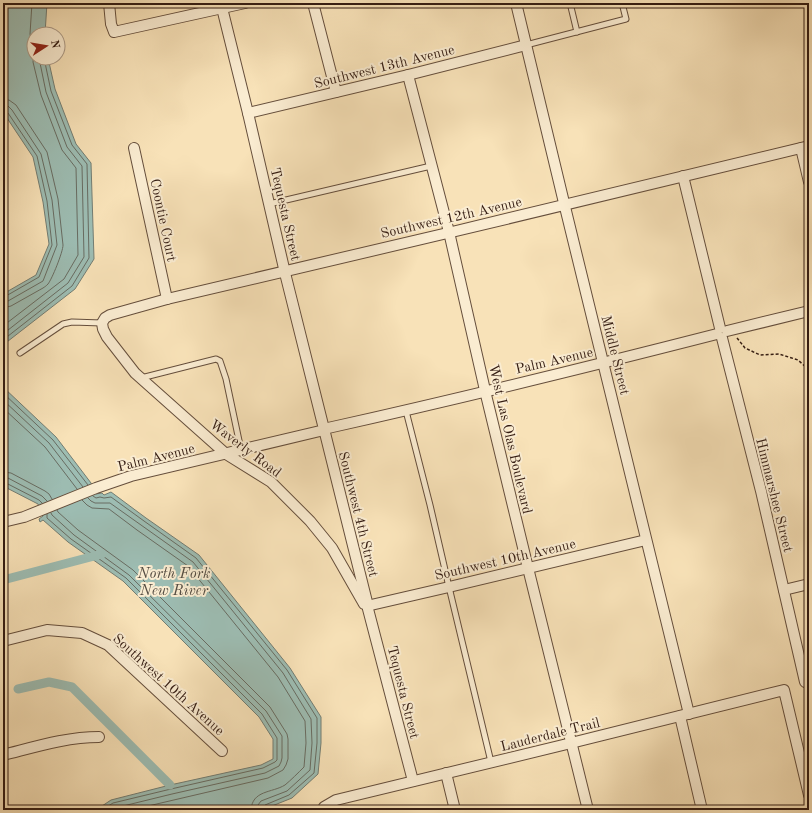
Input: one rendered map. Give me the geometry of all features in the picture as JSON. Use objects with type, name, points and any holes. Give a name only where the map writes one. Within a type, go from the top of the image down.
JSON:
[{"type":"street","points":[[109,3],[111,24],[114,32],[245,3]]},
{"type":"street","points":[[313,3],[336,92]]},
{"type":"street","name":"Middle Street","points":[[516,3],[646,540],[685,715],[702,810]]},
{"type":"street","name":"Tequesta Street","points":[[222,8],[324,429]]},
{"type":"street","name":"Southwest 13th Avenue","points":[[248,113],[526,45]]},
{"type":"street","name":"West Las Olas Boulevard","points":[[408,75],[449,232],[485,391],[588,810]]},
{"type":"street","points":[[805,147],[809,182]]},
{"type":"street","name":"Southwest 12th Avenue","points":[[102,323],[105,318],[110,315],[167,299],[805,147]]},
{"type":"street","name":"Coontie Court","points":[[134,148],[167,299]]},
{"type":"street","name":"Himmarshee Street","points":[[682,176],[807,682]]},
{"type":"street","name":"Palm Avenue","points":[[3,522],[24,517],[130,476],[226,454],[324,429],[406,411],[809,311]]},
{"type":"street","name":"Waverly Road","points":[[102,323],[107,337],[130,368],[140,378],[226,454],[271,482],[310,521],[332,548],[368,605]]},
{"type":"street","name":"Southwest 4th Street","points":[[324,429],[368,605]]},
{"type":"street","name":"Southwest 10th Avenue","points":[[368,605],[646,540]]},
{"type":"street","points":[[784,590],[809,584]]},
{"type":"street","name":"Tequesta Street","points":[[368,605],[413,781]]},
{"type":"street","name":"Southwest 10th Avenue","points":[[3,641],[47,630],[82,633],[108,645],[222,751]]},
{"type":"street","name":"Lauderdale Trail","points":[[324,809],[336,800],[784,690],[809,795]]},
{"type":"street","points":[[3,755],[69,739],[99,736]]},
{"type":"street","points":[[446,773],[455,810]]},
{"type":"lane","points":[[570,3],[577,32]]},
{"type":"lane","points":[[526,45],[626,20],[622,3]]},
{"type":"lane","points":[[270,204],[432,166]]},
{"type":"lane","points":[[20,353],[63,324],[72,322],[102,323]]},
{"type":"lane","points":[[140,378],[216,359],[220,361],[226,379],[241,450]]},
{"type":"lane","points":[[406,411],[430,505],[491,762]]},
{"type":"path","points":[[737,338],[745,348],[760,355],[779,354],[798,360],[809,370],[809,379]]},
{"type":"water","points":[[3,3],[47,3],[46,26],[26,26],[26,66],[50,66],[55,89],[76,144],[91,163],[94,259],[75,289],[3,345],[3,294],[36,275],[49,244],[43,202],[33,157],[3,112]]},
{"type":"water","name":"North Fork New River","points":[[3,387],[56,437],[91,483],[96,494],[102,493],[104,495],[111,492],[199,555],[290,668],[321,717],[321,743],[318,774],[292,798],[262,810],[96,810],[111,800],[170,785],[261,765],[273,759],[273,739],[259,717],[123,581],[68,542],[43,520],[40,522],[39,519],[43,516],[38,504],[3,486]]},
{"type":"waterway","points":[[3,580],[102,554]]},
{"type":"waterway","points":[[18,689],[49,682],[72,687],[170,785]]}]
